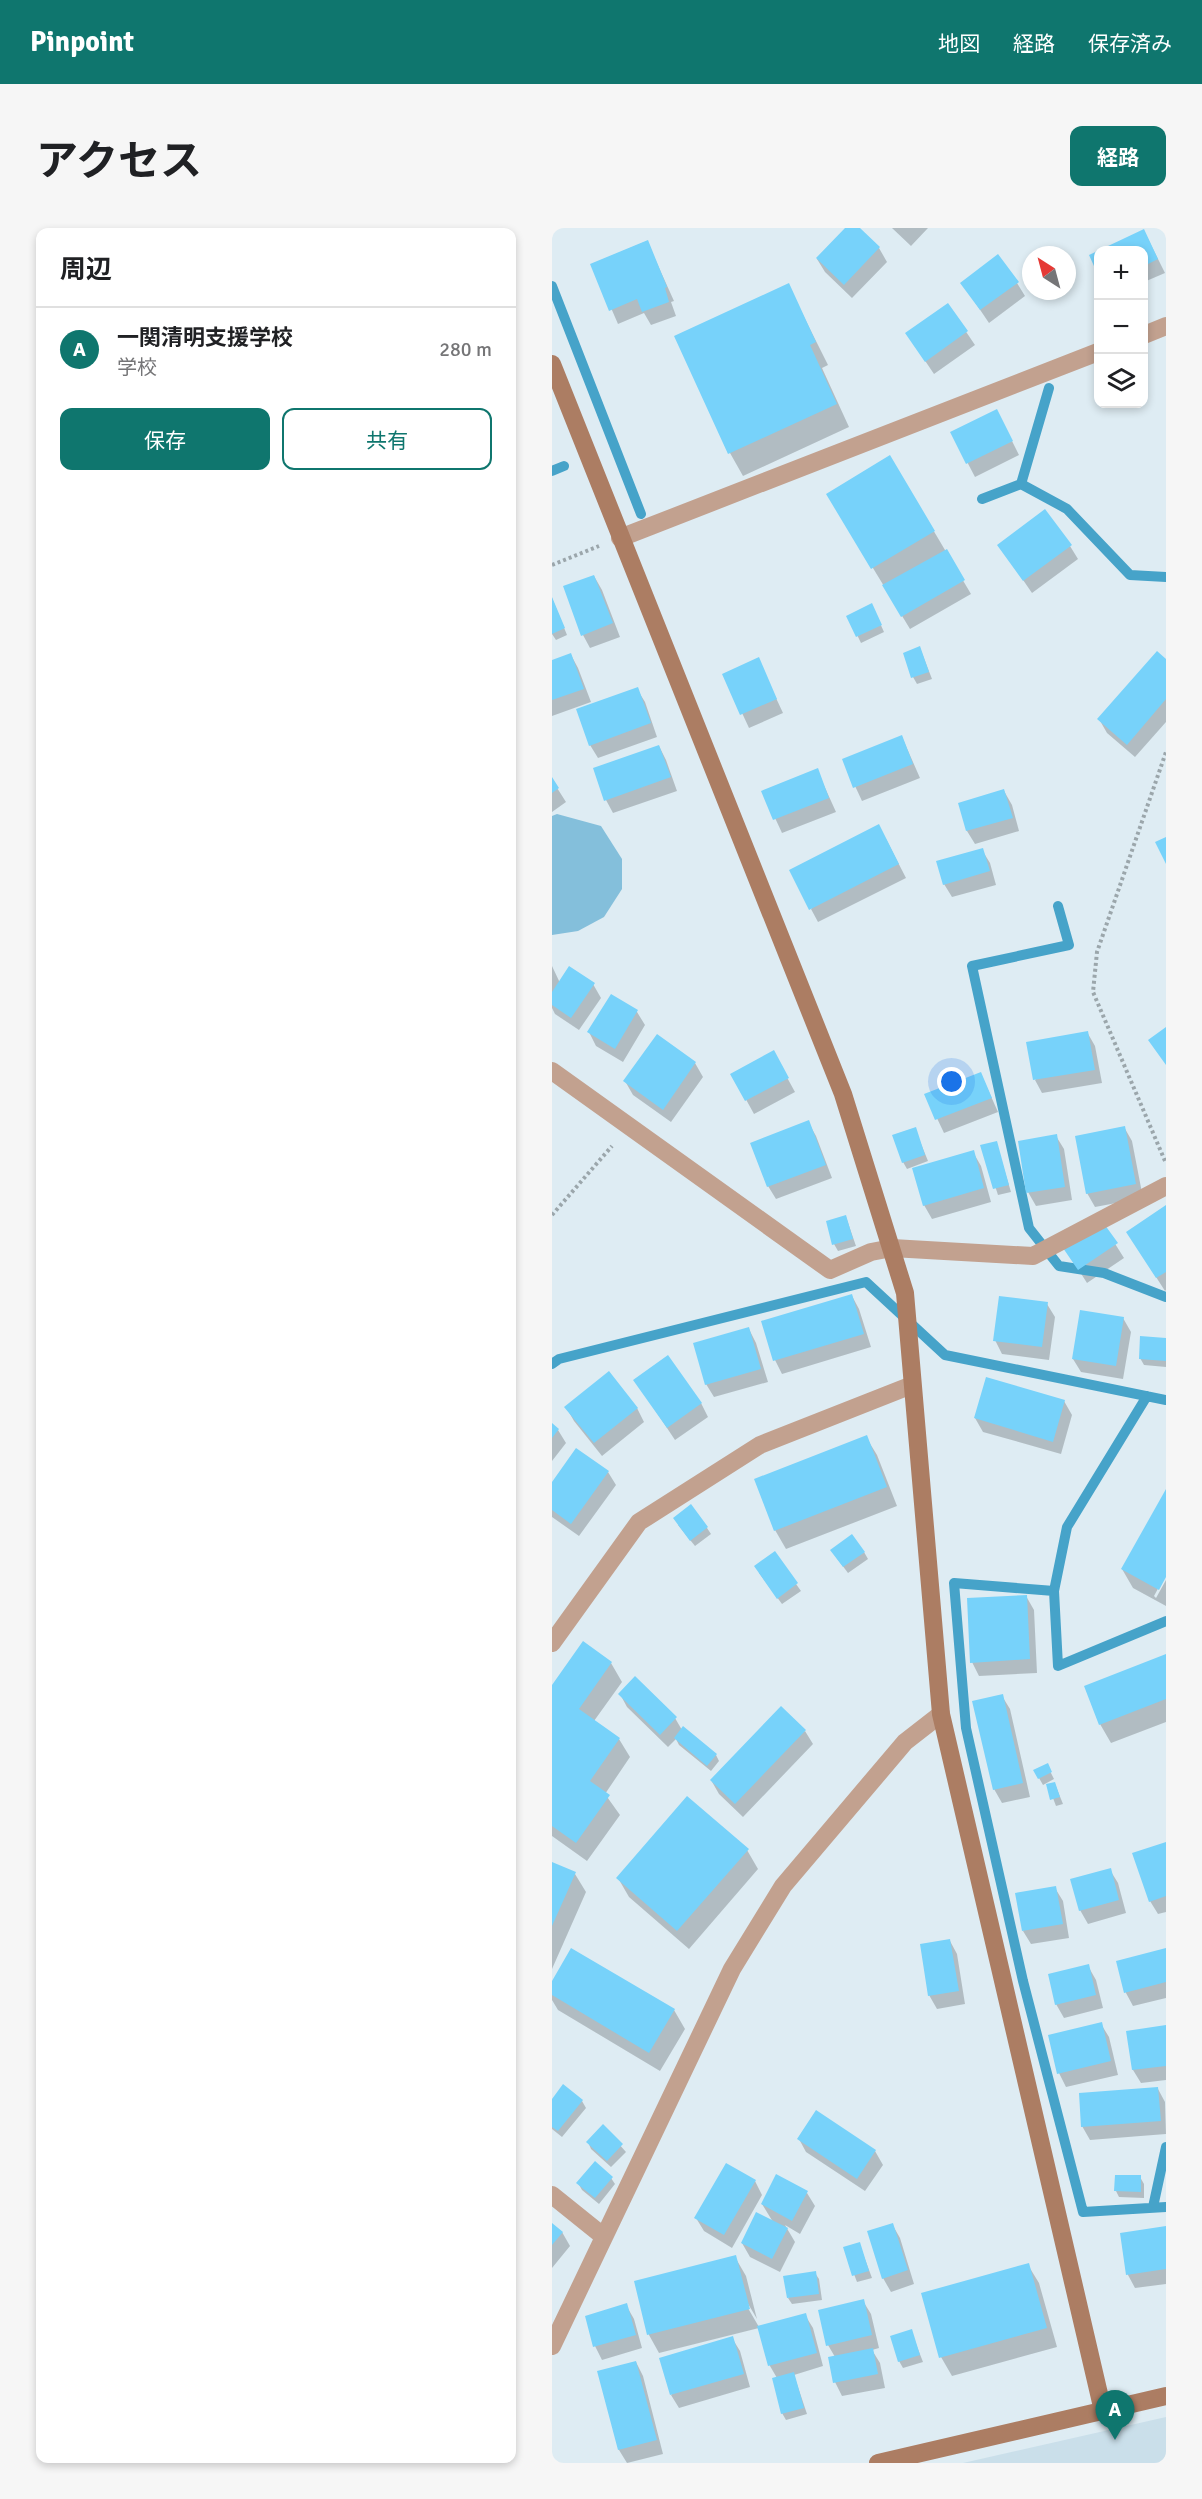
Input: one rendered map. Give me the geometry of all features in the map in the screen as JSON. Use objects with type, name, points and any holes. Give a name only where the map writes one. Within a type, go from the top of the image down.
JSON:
[{"type":"street","points":[[1148,332],[1166,326]]},
{"type":"street","points":[[620,538],[1094,354]]},
{"type":"street","points":[[552,364],[843,1094],[905,1293],[941,1714],[1103,2411]]},
{"type":"street","points":[[552,1071],[830,1269],[871,1252],[892,1248],[1033,1256],[1166,1186]]},
{"type":"street","points":[[552,1643],[639,1522],[760,1445],[912,1385]]},
{"type":"street","points":[[552,2346],[732,1969],[783,1886],[904,1742],[941,1714]]},
{"type":"street","points":[[552,2195],[603,2236]]},
{"type":"street","points":[[878,2463],[1166,2396]]},
{"type":"path","points":[[552,565],[620,538]]},
{"type":"path","points":[[1166,752],[1097,952],[1093,992],[1166,1164]]},
{"type":"path","points":[[552,1215],[630,1125]]},
{"type":"shaded area","points":[[557,814],[601,826],[622,859],[622,889],[604,917],[578,931],[552,935],[552,816]]},
{"type":"shaded area","points":[[1166,2417],[1166,2463],[963,2463]]},
{"type":"building","points":[[845,228],[860,228],[880,247],[844,285],[816,258]]},
{"type":"building","points":[[1144,229],[1158,259],[1148,264],[1148,246],[1108,246]]},
{"type":"building","points":[[648,240],[667,287],[665,288],[669,302],[642,312],[637,299],[609,311],[590,264]]},
{"type":"building","points":[[1094,253],[1094,266],[1089,255]]},
{"type":"building","points":[[998,254],[1019,282],[980,310],[960,283]]},
{"type":"building","points":[[789,283],[816,342],[810,345],[837,404],[728,454],[674,336]]},
{"type":"building","points":[[948,303],[968,331],[925,362],[905,333]]},
{"type":"building","points":[[997,409],[1013,441],[966,464],[950,432]]},
{"type":"building","points":[[890,455],[935,531],[871,569],[826,494]]},
{"type":"building","points":[[1045,509],[1072,545],[1023,581],[997,545]]},
{"type":"building","points":[[947,549],[965,580],[901,617],[882,585]]},
{"type":"building","points":[[594,575],[613,623],[581,636],[563,586]]},
{"type":"building","points":[[552,597],[565,628],[552,634]]},
{"type":"building","points":[[872,603],[882,625],[856,637],[846,616]]},
{"type":"building","points":[[920,646],[929,672],[911,678],[903,653]]},
{"type":"building","points":[[1157,651],[1166,659],[1166,699],[1127,745],[1097,719]]},
{"type":"building","points":[[571,653],[584,689],[552,700],[552,660]]},
{"type":"building","points":[[759,657],[777,699],[740,715],[722,674]]},
{"type":"building","points":[[638,687],[651,723],[589,746],[576,709]]},
{"type":"building","points":[[902,735],[913,764],[853,788],[842,759]]},
{"type":"building","points":[[659,745],[671,777],[604,801],[593,768]]},
{"type":"building","points":[[818,768],[829,798],[773,820],[761,791]]},
{"type":"building","points":[[552,777],[559,788],[552,793]]},
{"type":"building","points":[[1004,789],[1013,818],[966,831],[958,803]]},
{"type":"building","points":[[879,824],[899,864],[809,910],[789,870]]},
{"type":"building","points":[[1166,837],[1166,864],[1155,842]]},
{"type":"building","points":[[983,848],[990,871],[943,885],[936,861]]},
{"type":"building","points":[[569,966],[595,983],[571,1018],[552,1005],[552,992]]},
{"type":"building","points":[[611,994],[638,1010],[615,1049],[587,1032]]},
{"type":"building","points":[[1166,1027],[1166,1065],[1148,1040]]},
{"type":"building","points":[[1088,1031],[1095,1070],[1033,1080],[1026,1042]]},
{"type":"building","points":[[657,1034],[696,1062],[663,1110],[623,1081]]},
{"type":"building","points":[[774,1050],[789,1078],[745,1101],[730,1074]]},
{"type":"building","points":[[981,1072],[992,1098],[935,1120],[924,1094]]},
{"type":"building","points":[[809,1120],[826,1165],[767,1187],[750,1143]]},
{"type":"building","points":[[1125,1126],[1136,1184],[1086,1194],[1075,1136]]},
{"type":"building","points":[[916,1127],[925,1155],[902,1163],[892,1135]]},
{"type":"building","points":[[1057,1134],[1065,1187],[1026,1193],[1018,1141]]},
{"type":"building","points":[[997,1141],[1009,1185],[993,1189],[980,1145]]},
{"type":"building","points":[[974,1150],[984,1188],[923,1206],[912,1168]]},
{"type":"building","points":[[1166,1205],[1166,1272],[1156,1278],[1126,1232]]},
{"type":"building","points":[[846,1215],[853,1239],[832,1245],[826,1221]]},
{"type":"building","points":[[1102,1221],[1118,1243],[1078,1270],[1063,1248]]},
{"type":"building","points":[[852,1294],[864,1334],[773,1361],[761,1321]]},
{"type":"building","points":[[999,1296],[1048,1302],[1042,1347],[993,1341]]},
{"type":"building","points":[[1080,1310],[1124,1317],[1116,1366],[1072,1359]]},
{"type":"building","points":[[749,1327],[761,1369],[705,1385],[693,1343]]},
{"type":"building","points":[[1140,1336],[1166,1338],[1166,1361],[1139,1359]]},
{"type":"building","points":[[668,1355],[702,1403],[667,1428],[633,1380]]},
{"type":"building","points":[[609,1371],[638,1408],[594,1443],[564,1407]]},
{"type":"building","points":[[986,1377],[1065,1400],[1053,1442],[974,1418]]},
{"type":"building","points":[[552,1423],[559,1429],[552,1438]]},
{"type":"building","points":[[867,1435],[887,1487],[774,1531],[754,1479]]},
{"type":"building","points":[[576,1448],[609,1471],[571,1524],[552,1510],[552,1482]]},
{"type":"building","points":[[1166,1489],[1166,1577],[1159,1590],[1121,1569]]},
{"type":"building","points":[[691,1504],[708,1527],[690,1541],[673,1518]]},
{"type":"building","points":[[852,1534],[865,1552],[843,1567],[830,1550]]},
{"type":"building","points":[[775,1551],[798,1583],[777,1599],[754,1566]]},
{"type":"building","points":[[1027,1595],[1030,1659],[970,1663],[967,1598]]},
{"type":"building","points":[[583,1641],[612,1662],[579,1709],[620,1738],[590,1781],[610,1795],[576,1843],[552,1826],[552,1685]]},
{"type":"building","points":[[1166,1654],[1166,1699],[1099,1725],[1084,1686]]},
{"type":"building","points":[[635,1676],[677,1717],[660,1735],[618,1694]]},
{"type":"building","points":[[1003,1694],[1023,1783],[993,1790],[972,1701]]},
{"type":"building","points":[[781,1706],[806,1730],[735,1804],[710,1780]]},
{"type":"building","points":[[683,1726],[717,1754],[707,1766],[674,1738]]},
{"type":"building","points":[[1048,1763],[1052,1772],[1038,1779],[1033,1770]]},
{"type":"building","points":[[1055,1782],[1060,1797],[1050,1800],[1046,1784]]},
{"type":"building","points":[[687,1796],[749,1849],[677,1931],[616,1878]]},
{"type":"building","points":[[1166,1842],[1166,1896],[1149,1902],[1132,1853]]},
{"type":"building","points":[[552,1862],[576,1872],[552,1926]]},
{"type":"building","points":[[1111,1868],[1119,1900],[1079,1911],[1070,1879]]},
{"type":"building","points":[[1056,1886],[1063,1924],[1022,1931],[1015,1893]]},
{"type":"building","points":[[950,1939],[959,1991],[928,1996],[920,1944]]},
{"type":"building","points":[[571,1948],[675,2009],[649,2053],[552,1995],[552,1981]]},
{"type":"building","points":[[1166,1948],[1166,1982],[1124,1993],[1116,1961]]},
{"type":"building","points":[[1089,1964],[1096,1995],[1055,2005],[1048,1974]]},
{"type":"building","points":[[1102,2022],[1111,2061],[1057,2074],[1048,2035]]},
{"type":"building","points":[[1166,2025],[1166,2066],[1132,2070],[1126,2031]]},
{"type":"building","points":[[563,2084],[583,2100],[558,2131],[552,2127],[552,2099]]},
{"type":"building","points":[[1158,2087],[1161,2121],[1081,2127],[1079,2093]]},
{"type":"building","points":[[816,2110],[876,2150],[857,2179],[797,2139]]},
{"type":"building","points":[[603,2124],[623,2144],[607,2161],[586,2142]]},
{"type":"building","points":[[595,2161],[613,2177],[595,2198],[576,2183]]},
{"type":"building","points":[[726,2163],[756,2180],[724,2235],[694,2218]]},
{"type":"building","points":[[776,2174],[808,2191],[792,2221],[761,2204]]},
{"type":"building","points":[[1115,2175],[1141,2175],[1141,2192],[1114,2191]]},
{"type":"building","points":[[756,2212],[788,2228],[772,2259],[741,2243]]},
{"type":"building","points":[[552,2223],[563,2232],[552,2245]]},
{"type":"building","points":[[893,2223],[908,2270],[882,2279],[867,2231]]},
{"type":"building","points":[[1166,2226],[1166,2269],[1126,2275],[1120,2233]]},
{"type":"building","points":[[860,2242],[869,2271],[852,2276],[843,2247]]},
{"type":"building","points":[[736,2255],[750,2309],[647,2335],[634,2281]]},
{"type":"building","points":[[1029,2263],[1047,2328],[939,2358],[921,2293]]},
{"type":"building","points":[[816,2271],[819,2294],[787,2298],[783,2276]]},
{"type":"building","points":[[864,2299],[872,2335],[826,2346],[818,2310]]},
{"type":"building","points":[[627,2303],[636,2335],[593,2347],[585,2316]]},
{"type":"building","points":[[806,2313],[817,2353],[768,2366],[757,2326]]},
{"type":"building","points":[[912,2329],[920,2355],[898,2362],[890,2336]]},
{"type":"building","points":[[733,2336],[744,2374],[670,2395],[659,2358]]},
{"type":"building","points":[[873,2348],[878,2374],[833,2383],[828,2357]]},
{"type":"building","points":[[636,2361],[657,2440],[618,2450],[597,2371]]},
{"type":"building","points":[[794,2372],[804,2408],[781,2414],[772,2378]]},
{"type":"waterway","points":[[552,286],[641,514]]},
{"type":"waterway","points":[[1021,484],[1049,388]]},
{"type":"waterway","points":[[552,471],[564,466]]},
{"type":"waterway","points":[[982,499],[1021,484],[1067,509],[1130,575],[1166,577]]},
{"type":"waterway","points":[[1058,906],[1069,945],[972,966],[1029,1228],[1059,1266],[1104,1273],[1166,1297]]},
{"type":"waterway","points":[[552,1364],[559,1359],[866,1282],[945,1355],[1166,1400]]},
{"type":"waterway","points":[[1054,1591],[1067,1527],[1147,1396]]},
{"type":"waterway","points":[[1166,1621],[1058,1666],[1054,1591],[954,1583],[966,1728],[1023,1981],[1083,2212],[1166,2207]]},
{"type":"waterway","points":[[1153,2207],[1166,2147]]},
{"type":"place","name":"一関清明支援学校","points":[[1115,2440]]}]
